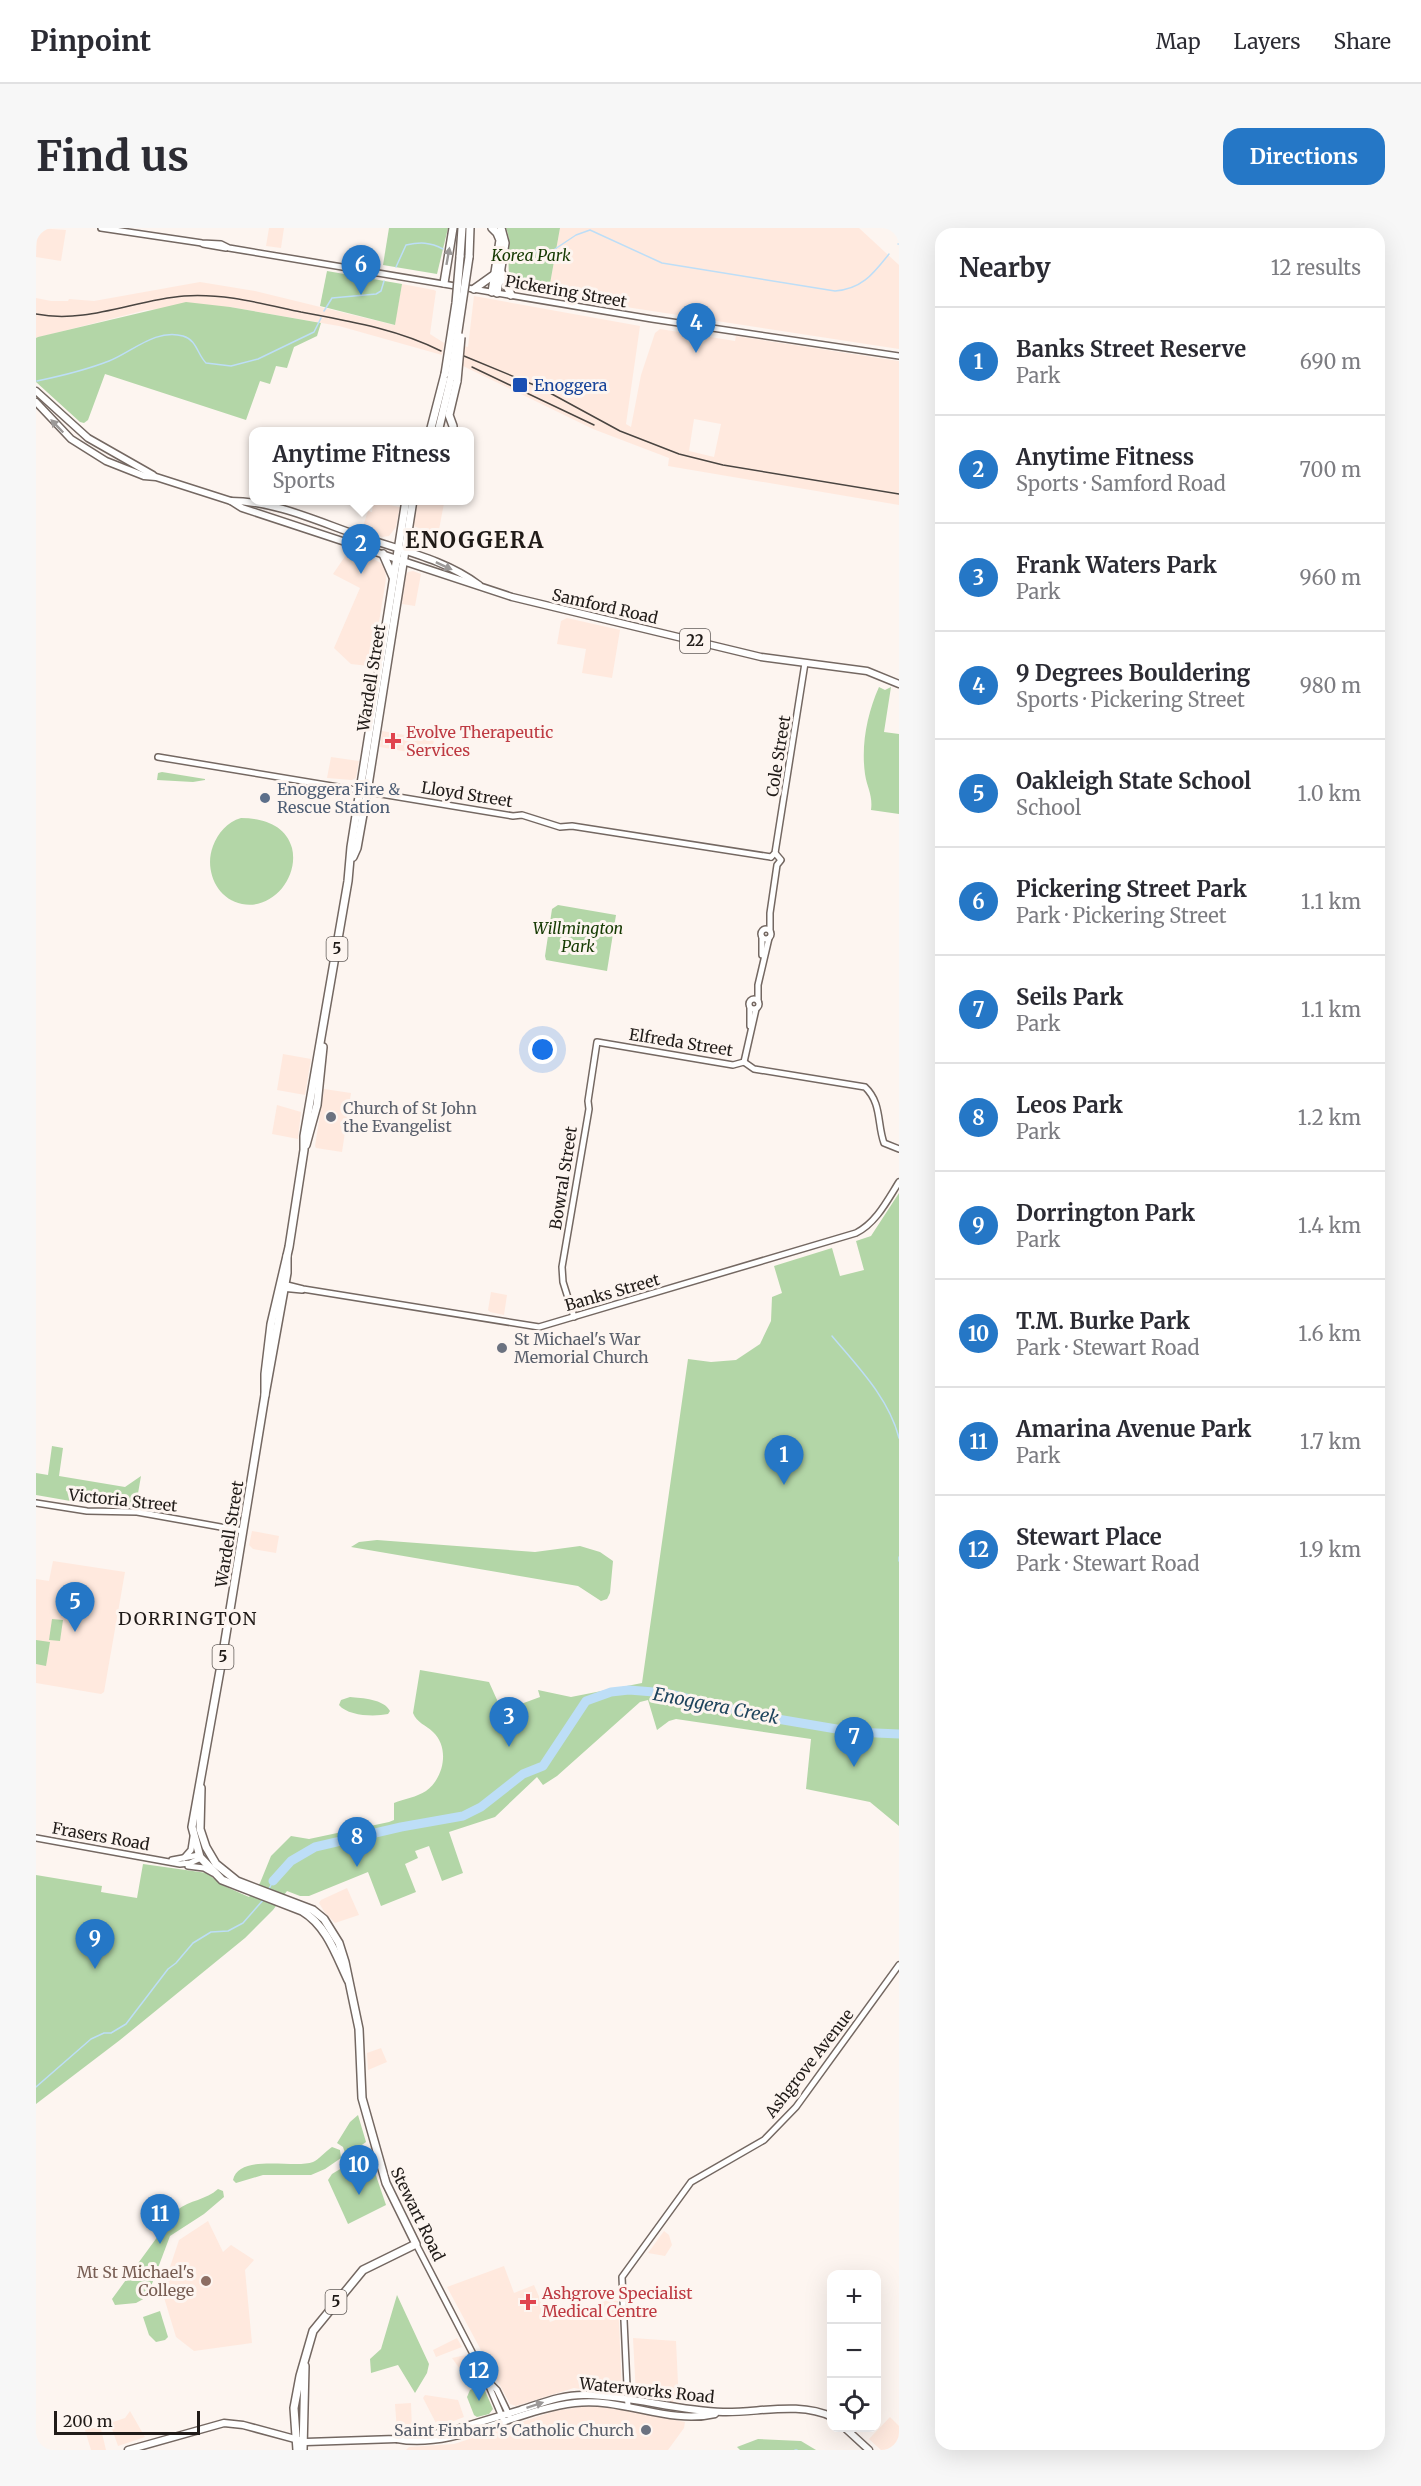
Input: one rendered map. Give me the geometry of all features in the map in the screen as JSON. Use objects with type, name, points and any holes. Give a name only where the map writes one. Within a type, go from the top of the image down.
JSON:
[{"type":"highway","points":[[444,283],[453,228]]},
{"type":"highway","points":[[453,426],[450,415],[451,378],[462,228]]},
{"type":"highway","points":[[439,427],[462,338],[459,332],[469,257],[470,228]]},
{"type":"highway","points":[[470,236],[478,228]]},
{"type":"highway","points":[[492,228],[500,240],[498,273],[511,295]]},
{"type":"highway","points":[[495,292],[505,239],[501,228]]},
{"type":"highway","points":[[474,289],[498,273]]},
{"type":"highway","points":[[432,427],[451,378]]},
{"type":"highway","name":"Wardell Street","points":[[200,1856],[193,1838],[192,1813],[200,1783],[243,1531],[265,1395],[268,1344],[282,1286],[304,1150],[317,1105],[323,1059],[322,1039],[352,860],[351,847],[364,791],[400,560],[406,505]]},
{"type":"highway","name":"Wardell Street","points":[[401,550],[412,505]]},
{"type":"highway","points":[[383,554],[393,577]]},
{"type":"highway","name":"Wardell Street","points":[[364,791],[393,577],[400,560]]},
{"type":"highway","name":"Wardell Street","points":[[200,1783],[199,1825],[208,1852]]},
{"type":"highway","points":[[200,1856],[208,1852]]},
{"type":"highway","name":"Stewart Road","points":[[208,1852],[228,1875],[248,1888]]},
{"type":"highway","name":"Stewart Road","points":[[200,1856],[215,1874],[229,1884],[283,1900],[308,1914],[332,1934],[348,1980],[360,2036],[361,2090],[364,2104],[386,2183],[416,2244]]},
{"type":"highway","name":"5","points":[[297,2450],[306,2376],[305,2363],[313,2331],[367,2268],[416,2244]]},
{"type":"highway","name":"5","points":[[299,2441],[303,2450]]},
{"type":"main road","name":"Pickering Street","points":[[101,228],[444,283],[652,320],[899,356]]},
{"type":"main road","name":"Samford Road","points":[[36,392],[88,438],[156,477],[231,501],[242,508],[471,585],[523,600],[769,658],[867,671],[899,684]]},
{"type":"main road","name":"Samford Road","points":[[36,402],[66,434],[89,452],[114,465],[144,476],[156,477]]},
{"type":"main road","name":"Samford Road","points":[[231,501],[249,502]]},
{"type":"main road","name":"Samford Road","points":[[260,505],[289,512],[445,566],[482,587]]},
{"type":"main road","name":"Cole Street","points":[[744,1062],[753,1008],[749,1003],[755,1000],[765,937],[771,934],[767,930],[777,865],[781,860],[780,856],[773,855],[805,663]]},
{"type":"main road","name":"Lloyd Street","points":[[158,757],[513,816],[522,815],[560,827],[572,826],[761,858],[773,855]]},
{"type":"main road","points":[[773,855],[777,865]]},
{"type":"main road","name":"Elfreda Street","points":[[597,1042],[733,1065],[744,1062],[754,1069],[865,1087],[871,1092],[884,1143],[899,1149]]},
{"type":"main road","name":"Bowral Street","points":[[574,1317],[563,1282],[562,1267],[589,1109],[588,1101],[597,1042]]},
{"type":"main road","name":"Banks Street","points":[[282,1286],[532,1327],[546,1325],[856,1233],[866,1228],[874,1219],[899,1182]]},
{"type":"main road","name":"Victoria Street","points":[[36,1503],[87,1511],[137,1512],[243,1531]]},
{"type":"main road","name":"Frasers Road","points":[[36,1838],[180,1864],[190,1863],[200,1856]]},
{"type":"main road","points":[[174,1860],[182,1859],[189,1854],[193,1838]]},
{"type":"main road","name":"Frasers Road","points":[[162,1860],[200,1856]]},
{"type":"main road","points":[[180,1864],[204,1868],[215,1874]]},
{"type":"main road","name":"Ashgrove Avenue","points":[[628,2404],[621,2281],[629,2266],[691,2182],[759,2143],[781,2124],[811,2089],[899,1965]]},
{"type":"main road","name":"Stewart Road","points":[[416,2244],[506,2418]]},
{"type":"main road","name":"Waterworks Road","points":[[128,2450],[213,2424],[228,2422],[299,2441],[440,2440],[506,2418],[575,2402],[628,2404],[685,2416],[721,2412],[805,2410],[827,2416]]},
{"type":"main road","points":[[850,2432],[870,2450]]},
{"type":"shaded area","points":[[37,228],[66,230],[61,261],[36,257]]},
{"type":"shaded area","points":[[269,228],[284,228],[281,248],[266,246]]},
{"type":"shaded area","points":[[560,228],[859,228],[899,265],[899,349],[548,295]]},
{"type":"shaded area","points":[[200,282],[255,291],[394,325],[402,284],[434,290],[436,291],[430,334],[444,343],[442,355],[339,326],[230,307],[146,310],[36,338],[36,298],[51,301],[68,301],[69,299],[94,301]]},
{"type":"shaded area","points":[[474,296],[640,326],[626,424],[631,427],[641,375],[655,333],[660,329],[735,341],[736,336],[899,361],[899,505],[668,466],[669,458],[593,429],[461,365],[464,346],[468,347]],"holes":[[[694,419],[721,424],[714,457],[689,451]]]},
{"type":"shaded area","points":[[373,505],[400,507],[396,527],[389,536],[382,537],[362,529],[368,511],[372,512]]},
{"type":"shaded area","points":[[416,505],[444,505],[438,535],[413,526]]},
{"type":"shaded area","points":[[348,552],[375,560],[385,569],[386,579],[374,653],[372,664],[368,666],[351,664],[334,648],[360,588],[333,574]]},
{"type":"shaded area","points":[[413,571],[421,574],[415,606],[402,604],[406,575]]},
{"type":"shaded area","points":[[567,618],[620,630],[612,678],[582,673],[586,649],[557,644],[561,621]]},
{"type":"shaded area","points":[[382,731],[434,740],[431,756],[380,747]]},
{"type":"shaded area","points":[[331,757],[359,761],[356,778],[352,780],[327,778]]},
{"type":"shaded area","points":[[283,1054],[311,1059],[305,1095],[277,1090]]},
{"type":"shaded area","points":[[324,1089],[351,1093],[342,1152],[315,1146]]},
{"type":"shaded area","points":[[277,1105],[301,1112],[298,1139],[272,1134]]},
{"type":"shaded area","points":[[491,1292],[507,1295],[504,1315],[488,1310]]},
{"type":"shaded area","points":[[252,1531],[279,1536],[276,1553],[253,1549],[249,1545]]},
{"type":"shaded area","points":[[53,1561],[125,1572],[104,1692],[101,1694],[36,1683],[36,1579],[49,1581]]},
{"type":"shaded area","points":[[347,1888],[359,1915],[335,1923],[319,1903]]},
{"type":"shaded area","points":[[381,2048],[387,2062],[368,2070],[367,2053]]},
{"type":"shaded area","name":"Mt St Michael's College","points":[[208,2221],[223,2252],[231,2245],[254,2260],[245,2270],[252,2343],[194,2351],[176,2337],[162,2291],[179,2240]]},
{"type":"shaded area","points":[[664,2231],[669,2235],[672,2245],[665,2256],[648,2253]]},
{"type":"shaded area","points":[[504,2266],[514,2293],[534,2285],[550,2322],[610,2299],[618,2301],[622,2393],[616,2395],[574,2388],[516,2406],[510,2404],[447,2287]]},
{"type":"shaded area","points":[[457,2338],[462,2347],[436,2357],[433,2350]]},
{"type":"shaded area","points":[[633,2338],[676,2341],[679,2405],[636,2396]]},
{"type":"shaded area","points":[[466,2355],[479,2377],[469,2382],[452,2358]]},
{"type":"shaded area","points":[[425,2395],[458,2400],[464,2417],[438,2427],[423,2398]]},
{"type":"shaded area","points":[[411,2403],[412,2430],[397,2431],[395,2404]]},
{"type":"shaded area","points":[[587,2406],[620,2409],[685,2422],[684,2428],[668,2450],[406,2450],[409,2447],[454,2444],[555,2411]]},
{"type":"shaded area","points":[[130,2411],[145,2437],[118,2446],[110,2423],[125,2418]]},
{"type":"shaded area","points":[[890,2417],[899,2426],[899,2450],[881,2450],[869,2439],[876,2432],[881,2432],[881,2426]]},
{"type":"shaded area","points":[[97,2427],[101,2429],[106,2450],[91,2450],[85,2430]]},
{"type":"green space","points":[[389,228],[448,228],[437,274],[383,265]]},
{"type":"green space","name":"Korea Park","points":[[506,228],[560,228],[548,295],[516,289],[511,284],[509,241]]},
{"type":"green space","points":[[327,271],[402,284],[395,325],[320,306]]},
{"type":"green space","points":[[186,302],[230,307],[321,323],[317,336],[294,347],[287,368],[276,366],[270,384],[260,381],[246,420],[105,374],[88,420],[84,423],[80,422],[36,382],[36,338]]},
{"type":"green space","points":[[879,687],[885,690],[891,687],[884,732],[899,734],[899,814],[871,810],[871,796],[865,774],[866,730]]},
{"type":"green space","points":[[158,773],[205,780],[193,782],[157,780]]},
{"type":"green space","points":[[241,818],[265,821],[279,828],[289,840],[292,848],[292,870],[281,889],[273,897],[253,905],[242,904],[225,896],[214,882],[211,873],[211,855],[215,841],[227,825]]},
{"type":"green space","name":"Willmington Park","points":[[558,905],[616,915],[607,971],[546,960],[552,909]]},
{"type":"green space","points":[[899,1193],[899,1826],[870,1802],[806,1789],[811,1739],[676,1719],[657,1730],[648,1700],[640,1702],[557,1776],[543,1785],[537,1777],[495,1817],[449,1832],[463,1873],[442,1881],[429,1846],[415,1851],[418,1858],[405,1864],[416,1892],[381,1906],[368,1872],[309,1896],[300,1896],[287,1891],[273,1910],[245,1938],[120,2040],[36,2104],[36,1875],[102,1886],[101,1892],[137,1898],[143,1864],[207,1873],[222,1885],[249,1897],[260,1883],[271,1856],[291,1836],[309,1839],[389,1822],[394,1820],[394,1803],[426,1791],[437,1779],[443,1763],[442,1746],[433,1732],[413,1713],[420,1670],[489,1682],[502,1711],[540,1697],[538,1690],[571,1697],[642,1683],[688,1359],[711,1362],[736,1360],[760,1344],[771,1321],[772,1297],[782,1293],[774,1266],[832,1248],[840,1276],[864,1270],[856,1241],[871,1236]]},
{"type":"green space","points":[[52,1446],[63,1448],[59,1476],[125,1487],[141,1476],[136,1505],[82,1503],[36,1495],[36,1473],[48,1475]]},
{"type":"green space","points":[[377,1540],[535,1552],[580,1546],[600,1552],[613,1561],[610,1593],[607,1599],[601,1601],[578,1586],[351,1547],[359,1542]]},
{"type":"green space","points":[[52,1619],[63,1620],[60,1641],[49,1640]]},
{"type":"green space","points":[[36,1640],[50,1642],[46,1666],[36,1664]]},
{"type":"green space","points":[[350,1697],[378,1702],[390,1711],[388,1714],[362,1715],[343,1709],[339,1705],[341,1700]]},
{"type":"green space","points":[[358,2115],[366,2142],[346,2156],[343,2147],[337,2143],[350,2122]]},
{"type":"green space","points":[[332,2147],[340,2150],[341,2158],[311,2175],[263,2175],[236,2183],[233,2180],[237,2172],[256,2164],[313,2162]]},
{"type":"green space","points":[[368,2152],[386,2205],[348,2224],[328,2180],[332,2174]]},
{"type":"green space","points":[[218,2189],[223,2191],[224,2197],[204,2214],[170,2236],[147,2297],[136,2303],[115,2305],[112,2299],[177,2210]]},
{"type":"green space","points":[[397,2295],[429,2364],[427,2373],[415,2393],[398,2365],[371,2373],[370,2359],[381,2349]]},
{"type":"green space","points":[[160,2311],[168,2337],[156,2342],[149,2335],[143,2317]]},
{"type":"green space","points":[[482,2384],[493,2409],[489,2414],[477,2417],[467,2397],[470,2390]]},
{"type":"green space","points":[[758,2439],[801,2441],[816,2450],[740,2450],[737,2447]]},
{"type":"waterway","points":[[511,253],[552,251],[576,235],[590,230],[662,263],[835,291],[860,284],[889,254]]},
{"type":"waterway","points":[[396,267],[406,245],[425,243],[443,249]]},
{"type":"waterway","points":[[324,311],[332,298],[376,294],[381,291],[384,281]]},
{"type":"waterway","points":[[37,381],[100,364],[144,342],[173,334],[188,338],[206,363],[231,366],[258,359],[314,332],[321,318]]},
{"type":"waterway","points":[[832,1336],[880,1396],[888,1409],[899,1438]]},
{"type":"waterway","name":"Enoggera Creek","points":[[273,1881],[291,1861],[315,1847],[401,1827],[463,1816],[481,1807],[523,1774],[543,1766],[586,1701],[611,1692],[629,1690],[666,1693],[760,1716],[854,1732],[899,1734]]},
{"type":"waterway","name":"Enoggera Creek","points":[[269,1889],[273,1881]]},
{"type":"waterway","name":"Enoggera Creek","points":[[36,2087],[91,2039],[104,2033],[111,2033],[126,2024],[168,1969],[193,1943],[211,1932],[228,1931],[243,1923],[264,1899]]},
{"type":"railway","points":[[36,314],[74,316],[165,298],[214,296],[372,327],[407,337],[441,351]]},
{"type":"railway","points":[[464,356],[539,387],[620,431],[679,454],[723,465],[899,494]]},
{"type":"railway","points":[[472,367],[594,425]]},
{"type":"place","name":"Pickering Street Park","points":[[361,295]]},
{"type":"place","name":"9 Degrees Bouldering","points":[[696,353]]},
{"type":"place","name":"Enoggera","points":[[520,385]]},
{"type":"place","name":"Anytime Fitness","points":[[361,574]]},
{"type":"place","name":"Evolve Therapeutic Services","points":[[393,741]]},
{"type":"place","name":"Enoggera Fire & Rescue Station","points":[[265,798]]},
{"type":"place","name":"Church of St John the Evangelist","points":[[331,1117]]},
{"type":"place","name":"St Michael's War Memorial Church","points":[[502,1348]]},
{"type":"place","name":"Banks Street Reserve","points":[[784,1485]]},
{"type":"place","name":"Oakleigh State School","points":[[75,1632]]},
{"type":"place","name":"Frank Waters Park","points":[[509,1747]]},
{"type":"place","name":"Seils Park","points":[[854,1767]]},
{"type":"place","name":"Leos Park","points":[[357,1867]]},
{"type":"place","name":"Dorrington Park","points":[[95,1969]]},
{"type":"place","name":"T.M. Burke Park","points":[[359,2195]]},
{"type":"place","name":"Amarina Avenue Park","points":[[160,2244]]},
{"type":"place","name":"Mt St Michael's College","points":[[206,2281]]},
{"type":"place","name":"Ashgrove Specialist Medical Centre","points":[[528,2302]]},
{"type":"place","name":"Stewart Place","points":[[479,2401]]},
{"type":"place","name":"Saint Finbarr's Catholic Church","points":[[646,2430]]},
{"type":"district","name":"ENOGGERA","points":[[475,540]]},
{"type":"district","name":"DORRINGTON","points":[[188,1619]]}]
